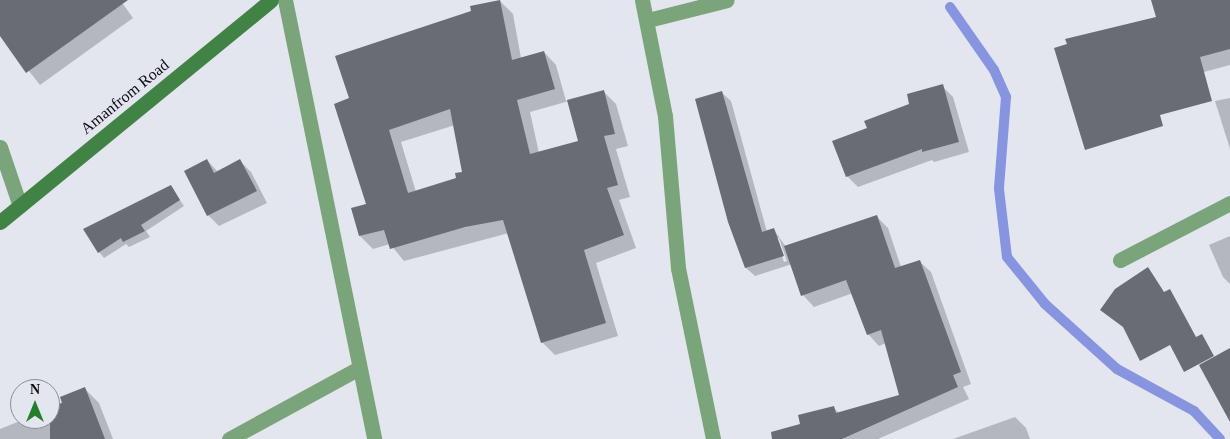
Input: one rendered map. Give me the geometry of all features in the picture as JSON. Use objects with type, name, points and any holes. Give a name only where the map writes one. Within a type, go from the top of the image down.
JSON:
[{"type":"street","name":"Amanfrom Road","points":[[0,222],[271,0]]},
{"type":"street","points":[[285,0],[374,439]]},
{"type":"street","points":[[642,0],[648,20],[665,116],[678,268],[713,439]]},
{"type":"street","points":[[648,20],[728,0]]},
{"type":"street","points":[[0,147],[20,206]]},
{"type":"street","points":[[1120,260],[1230,203]]},
{"type":"street","points":[[229,439],[359,368]]},
{"type":"building","points":[[0,0],[128,0],[26,73],[0,36]]},
{"type":"building","points":[[500,0],[512,60],[544,51],[555,89],[517,100],[530,154],[578,141],[567,100],[604,90],[615,134],[604,136],[618,185],[607,188],[624,235],[584,250],[606,323],[541,343],[503,220],[465,227],[390,249],[384,230],[359,236],[351,208],[366,204],[334,104],[349,98],[335,56],[471,11],[470,6]],"holes":[[[450,109],[462,172],[455,173],[456,178],[408,193],[389,130]]]},
{"type":"building","points":[[1151,0],[1230,0],[1230,49],[1200,57],[1212,101],[1160,115],[1163,126],[1085,150],[1054,48],[1067,44],[1065,39],[1156,17]]},
{"type":"building","points":[[943,84],[959,142],[922,152],[922,149],[846,177],[832,141],[867,128],[864,121],[909,104],[907,94]]},
{"type":"building","points":[[722,91],[762,232],[774,228],[784,256],[745,268],[728,222],[695,99]]},
{"type":"building","points":[[207,159],[214,173],[240,159],[257,191],[207,216],[184,171]]},
{"type":"building","points":[[171,185],[180,200],[141,225],[145,231],[123,242],[121,238],[98,253],[83,229]]},
{"type":"building","points":[[877,215],[895,268],[920,260],[961,372],[953,375],[958,387],[842,439],[772,439],[771,432],[800,424],[798,415],[834,406],[836,413],[899,395],[881,330],[867,335],[846,280],[801,296],[784,246]]},
{"type":"building","points":[[1148,267],[1164,292],[1170,289],[1196,337],[1202,334],[1214,356],[1184,372],[1170,345],[1140,361],[1123,327],[1100,310],[1115,289]]},
{"type":"building","points":[[1230,348],[1230,422],[1199,365]]},
{"type":"building","points":[[85,387],[105,439],[50,439],[50,429],[60,429],[60,404],[62,403],[60,397]]},
{"type":"waterway","points":[[950,7],[994,70],[1006,97],[999,189],[1007,257],[1045,304],[1117,369],[1194,411],[1220,439]]}]
